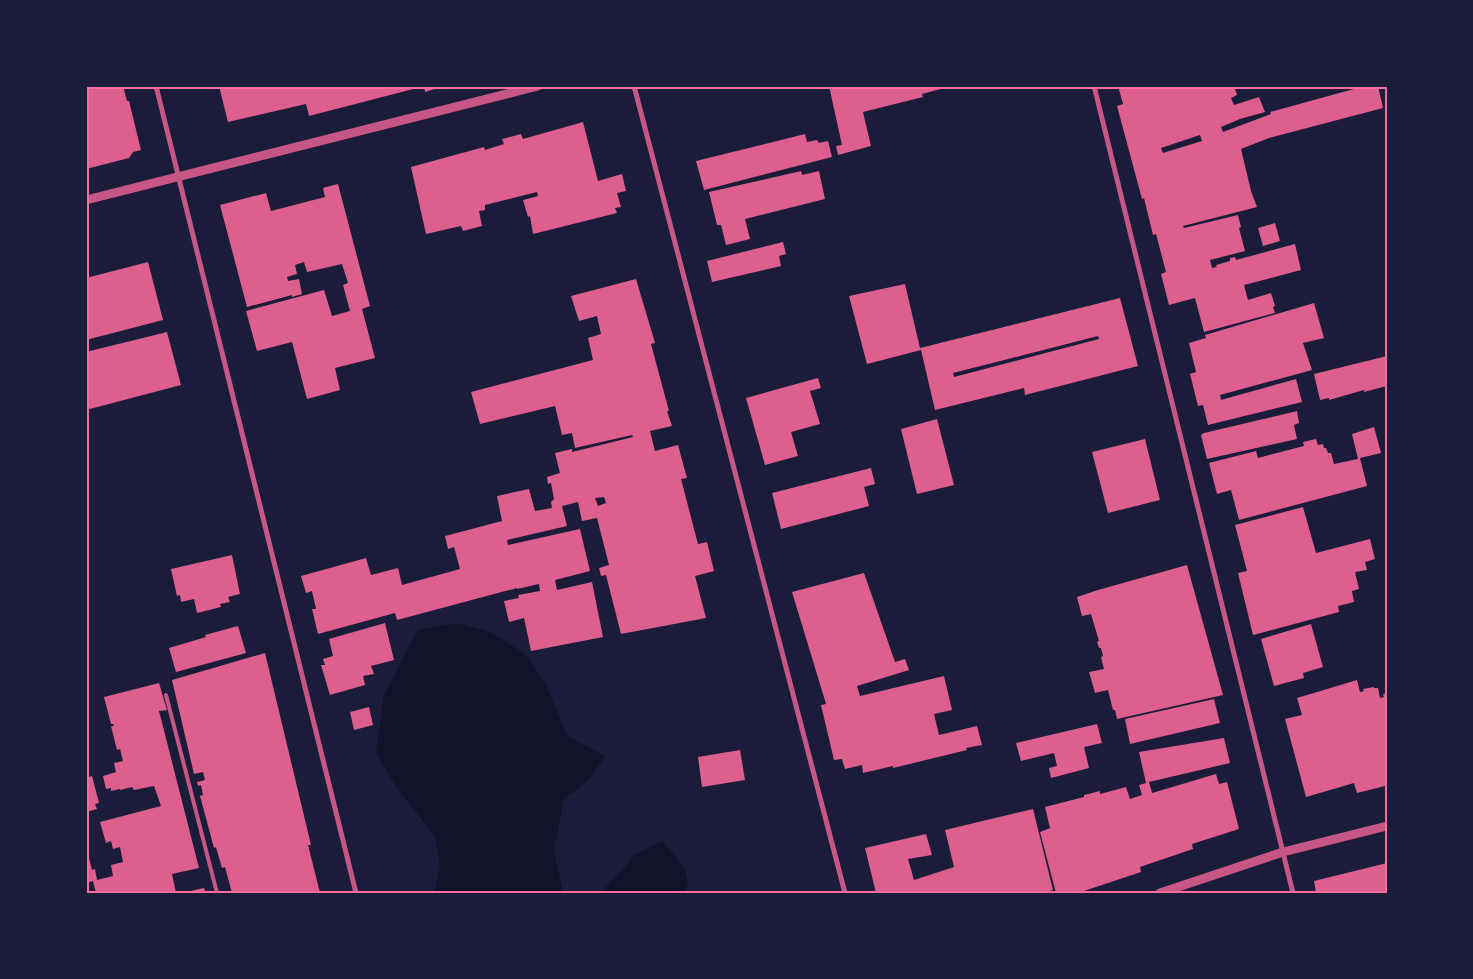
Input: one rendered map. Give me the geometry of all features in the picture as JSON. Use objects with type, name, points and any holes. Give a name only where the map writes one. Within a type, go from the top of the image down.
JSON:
[{"type":"street","points":[[156,86],[356,893]]},
{"type":"street","points":[[86,200],[538,86]]},
{"type":"street","points":[[634,86],[845,893]]},
{"type":"street","points":[[1094,86],[1293,893]]},
{"type":"street","points":[[1160,893],[1283,852],[1387,826]]},
{"type":"lane","points":[[166,695],[217,893]]},
{"type":"shaded area","points":[[457,623],[490,632],[525,654],[545,683],[567,736],[605,756],[589,780],[564,799],[554,849],[563,893],[434,893],[440,866],[435,837],[397,788],[376,753],[384,695],[418,630]]},
{"type":"shaded area","points":[[662,841],[677,858],[685,871],[688,885],[686,893],[601,893],[635,855]]},
{"type":"building","points":[[86,86],[123,86],[127,101],[129,101],[141,150],[133,152],[129,158],[86,169]]},
{"type":"building","points":[[219,86],[421,87],[309,116],[306,104],[228,122]]},
{"type":"building","points":[[424,86],[441,86],[441,87],[425,92]]},
{"type":"building","points":[[829,86],[948,87],[922,94],[923,97],[863,112],[871,146],[838,155],[836,146],[842,145]]},
{"type":"building","points":[[1118,86],[1229,86],[1229,88],[1234,86],[1237,95],[1231,98],[1234,105],[1259,97],[1265,112],[1221,127],[1223,132],[1271,114],[1270,112],[1365,86],[1378,86],[1383,108],[1269,138],[1241,149],[1251,191],[1257,207],[1183,226],[1184,228],[1238,215],[1245,251],[1210,260],[1212,268],[1230,261],[1230,258],[1235,257],[1236,260],[1295,244],[1301,270],[1244,285],[1248,300],[1271,293],[1275,313],[1204,332],[1195,298],[1169,305],[1161,274],[1166,272],[1156,234],[1153,235],[1144,198],[1142,199],[1117,106],[1123,104]],"holes":[[[1200,135],[1202,141],[1163,153],[1161,148]]]},
{"type":"building","points":[[583,122],[598,181],[622,174],[626,191],[617,193],[621,207],[615,208],[617,213],[533,234],[530,216],[528,217],[523,200],[538,196],[537,192],[485,205],[485,210],[479,211],[482,226],[463,231],[461,226],[426,234],[411,167],[484,147],[485,150],[504,144],[502,139],[521,134],[523,139]]},
{"type":"building","points":[[805,134],[807,142],[817,140],[819,143],[828,141],[832,157],[704,190],[696,161]]},
{"type":"building","points":[[801,171],[802,175],[819,171],[825,199],[745,219],[750,239],[726,245],[721,225],[717,225],[709,192]]},
{"type":"building","points":[[338,184],[370,306],[362,309],[375,358],[335,368],[340,390],[307,399],[292,342],[257,351],[246,311],[324,290],[332,316],[350,311],[343,285],[348,283],[342,264],[307,272],[304,262],[295,265],[297,274],[287,277],[288,281],[299,279],[302,294],[247,307],[220,205],[266,193],[271,211],[325,197],[323,188]]},
{"type":"building","points":[[1275,223],[1280,241],[1263,246],[1258,228]]},
{"type":"building","points":[[783,242],[786,254],[779,256],[781,266],[712,282],[707,261]]},
{"type":"building","points":[[148,262],[163,320],[86,340],[86,278]]},
{"type":"building","points":[[636,279],[655,343],[651,344],[672,426],[650,431],[655,451],[678,445],[687,478],[681,479],[698,544],[707,542],[714,571],[695,576],[706,618],[621,634],[606,575],[601,576],[599,568],[609,565],[597,518],[582,521],[578,502],[562,506],[567,526],[507,540],[508,545],[580,529],[590,571],[555,580],[557,590],[592,582],[603,637],[531,651],[524,618],[509,622],[504,601],[519,598],[518,595],[540,591],[539,584],[517,588],[397,620],[395,613],[318,634],[312,609],[316,609],[312,591],[306,593],[301,576],[366,558],[371,575],[398,568],[402,585],[460,569],[454,547],[448,549],[445,536],[502,521],[497,496],[529,489],[535,511],[552,508],[551,502],[554,499],[551,483],[548,484],[547,477],[560,473],[555,453],[572,449],[572,452],[633,437],[632,435],[575,448],[572,433],[562,435],[555,406],[480,424],[471,392],[593,360],[588,338],[601,334],[597,316],[579,321],[571,296]],"holes":[[[604,497],[606,503],[598,506],[595,498]]]},
{"type":"building","points":[[905,284],[920,348],[1120,298],[1138,366],[1025,395],[1024,388],[935,410],[921,350],[867,364],[849,296]],"holes":[[[1098,336],[1099,339],[954,377],[953,373]]]},
{"type":"building","points":[[1314,303],[1324,338],[1303,343],[1312,370],[1220,395],[1221,400],[1296,379],[1302,402],[1208,425],[1203,405],[1198,406],[1190,374],[1196,372],[1189,343],[1206,338],[1205,335]]},
{"type":"building","points":[[167,332],[181,385],[86,410],[86,352]]},
{"type":"building","points":[[1387,356],[1387,386],[1364,392],[1364,390],[1329,400],[1329,398],[1320,400],[1314,374]]},
{"type":"building","points":[[818,378],[821,388],[810,391],[820,424],[791,432],[798,456],[765,465],[746,398]]},
{"type":"building","points":[[1297,411],[1299,423],[1294,425],[1297,439],[1207,459],[1201,435],[1204,433]]},
{"type":"building","points":[[937,419],[954,485],[917,494],[901,429]]},
{"type":"building","points":[[1374,427],[1381,453],[1360,458],[1367,486],[1239,520],[1231,490],[1217,494],[1209,463],[1256,451],[1258,458],[1304,446],[1303,442],[1316,439],[1318,445],[1323,444],[1328,453],[1331,453],[1334,464],[1358,459],[1352,434]]},
{"type":"building","points":[[1145,439],[1160,500],[1108,513],[1092,452]]},
{"type":"building","points":[[871,468],[875,484],[864,487],[869,506],[781,529],[772,493]]},
{"type":"building","points":[[1303,507],[1316,553],[1370,539],[1375,559],[1365,562],[1367,570],[1355,572],[1359,589],[1352,591],[1354,602],[1338,606],[1339,612],[1253,635],[1238,573],[1247,571],[1235,525]]},
{"type":"building","points":[[232,555],[240,594],[228,597],[230,602],[220,604],[221,607],[197,613],[194,599],[181,602],[180,595],[177,596],[171,569]]},
{"type":"building","points":[[1187,565],[1223,695],[1117,719],[1108,690],[1095,693],[1089,672],[1104,669],[1101,657],[1103,656],[1097,642],[1099,641],[1091,614],[1082,616],[1077,597]]},
{"type":"building","points":[[864,573],[895,662],[905,659],[909,670],[857,686],[860,696],[944,676],[952,710],[934,714],[939,735],[977,726],[982,745],[893,768],[893,766],[863,773],[862,765],[845,769],[842,759],[834,760],[821,705],[826,704],[792,592]]},
{"type":"building","points":[[385,623],[394,660],[371,666],[374,674],[363,676],[365,685],[330,695],[321,665],[325,665],[323,659],[333,656],[329,639]]},
{"type":"building","points":[[1311,624],[1323,667],[1303,673],[1304,678],[1274,686],[1261,639]]},
{"type":"building","points":[[238,626],[246,653],[176,672],[169,648]]},
{"type":"building","points":[[265,653],[311,845],[308,845],[320,893],[232,893],[225,867],[222,868],[216,847],[214,848],[200,796],[203,795],[201,785],[198,786],[197,782],[205,780],[203,772],[194,774],[172,680]]},
{"type":"building","points":[[1357,680],[1360,692],[1364,691],[1363,689],[1374,687],[1378,688],[1380,698],[1384,697],[1383,694],[1387,693],[1387,791],[1385,786],[1357,793],[1354,783],[1306,797],[1285,719],[1302,715],[1297,698]]},
{"type":"building","points":[[159,683],[167,710],[159,711],[199,868],[172,874],[176,893],[96,893],[93,881],[86,883],[86,859],[89,858],[92,870],[95,869],[97,880],[113,876],[111,865],[123,862],[120,847],[113,849],[111,841],[106,843],[100,822],[161,806],[154,786],[134,790],[132,787],[111,791],[111,788],[106,789],[103,776],[116,772],[114,763],[123,761],[120,749],[117,750],[111,726],[114,726],[111,724],[104,697]]},
{"type":"building","points":[[1214,699],[1220,723],[1130,744],[1125,719]]},
{"type":"building","points":[[369,707],[373,725],[354,730],[350,712]]},
{"type":"building","points":[[1097,724],[1102,743],[1084,747],[1089,768],[1051,778],[1049,768],[1057,766],[1054,753],[1021,761],[1016,743]]},
{"type":"building","points":[[1224,738],[1230,763],[1149,782],[1152,793],[1216,774],[1219,784],[1227,782],[1239,829],[1192,844],[1193,849],[1140,867],[1141,872],[1078,893],[1056,893],[1040,832],[1050,828],[1045,807],[1100,791],[1100,794],[1126,787],[1130,799],[1142,795],[1139,785],[1146,783],[1139,752]]},
{"type":"building","points":[[740,750],[745,780],[702,787],[698,757]]},
{"type":"building","points":[[92,776],[99,803],[95,804],[97,809],[86,812],[86,778]]},
{"type":"building","points":[[1033,809],[1053,890],[1044,893],[876,893],[865,848],[926,834],[932,855],[908,859],[914,880],[954,867],[945,830]]},
{"type":"building","points":[[1387,863],[1387,893],[1316,893],[1314,881]]},
{"type":"building","points":[[204,888],[206,893],[186,893],[186,892]]}]
